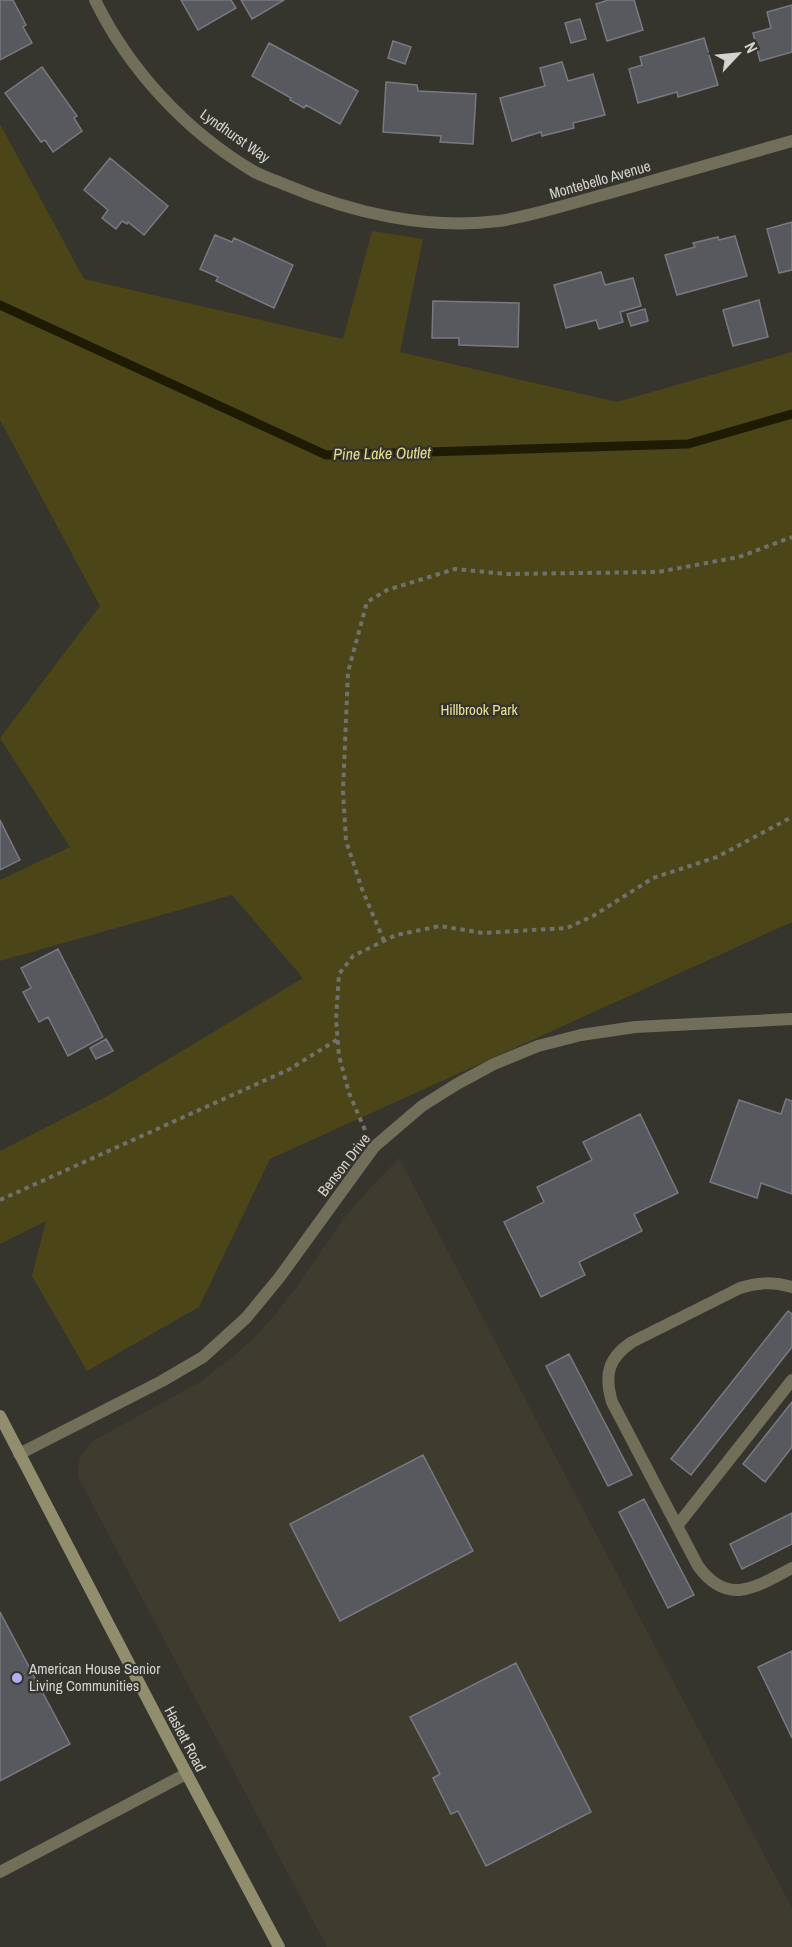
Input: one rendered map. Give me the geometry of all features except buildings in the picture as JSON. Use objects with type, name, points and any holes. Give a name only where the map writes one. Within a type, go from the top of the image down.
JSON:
[{"type":"main road","name":"Haslett Road","points":[[0,1416],[186,1774],[279,1947]]},
{"type":"street","name":"Lyndhurst Way","points":[[95,0],[127,53],[160,97],[205,137],[254,171],[310,195],[364,211],[412,220]]},
{"type":"street","name":"Montebello Avenue","points":[[412,220],[498,221],[541,212],[792,141]]},
{"type":"street","name":"Benson Drive","points":[[19,1454],[162,1381],[203,1357],[246,1318],[272,1286],[374,1146],[422,1106],[458,1083],[494,1064],[538,1046],[581,1035],[635,1027],[792,1019]]},
{"type":"street","points":[[792,1287],[767,1282],[740,1288],[632,1342],[620,1350],[612,1361],[608,1375],[608,1389],[612,1402],[706,1578],[717,1586],[730,1590],[745,1590],[758,1586],[792,1568]]},
{"type":"street","points":[[677,1526],[792,1380]]},
{"type":"street","points":[[0,1872],[186,1774]]},
{"type":"path","points":[[384,941],[362,889],[346,841],[343,791],[348,672],[367,602],[387,591],[455,569],[506,574],[658,572],[739,557],[792,537]]},
{"type":"path","points":[[374,1146],[362,1125],[349,1093],[339,1056],[336,1019],[339,974],[353,956],[396,936],[440,926],[483,933],[567,928],[593,916],[653,878],[717,857],[792,817]]},
{"type":"path","points":[[0,1200],[290,1069],[338,1039]]},
{"type":"shaded area","points":[[399,1158],[792,1908],[792,1947],[327,1947],[78,1477],[81,1455],[91,1442],[200,1382],[251,1341],[296,1288],[341,1222]]},
{"type":"green space","name":"Hillbrook Park","points":[[0,124],[84,279],[343,339],[372,231],[423,239],[400,352],[617,402],[792,352],[792,922],[270,1159],[199,1307],[87,1371],[32,1276],[46,1221],[0,1244],[0,1151],[109,1095],[303,978],[232,895],[0,961],[0,880],[70,847],[0,738],[100,606],[0,420]]},
{"type":"waterway","name":"Pine Lake Outlet","points":[[0,305],[326,455],[688,444],[792,414]]},
{"type":"place","name":"American House Senior Living Communities","points":[[17,1678]]}]
